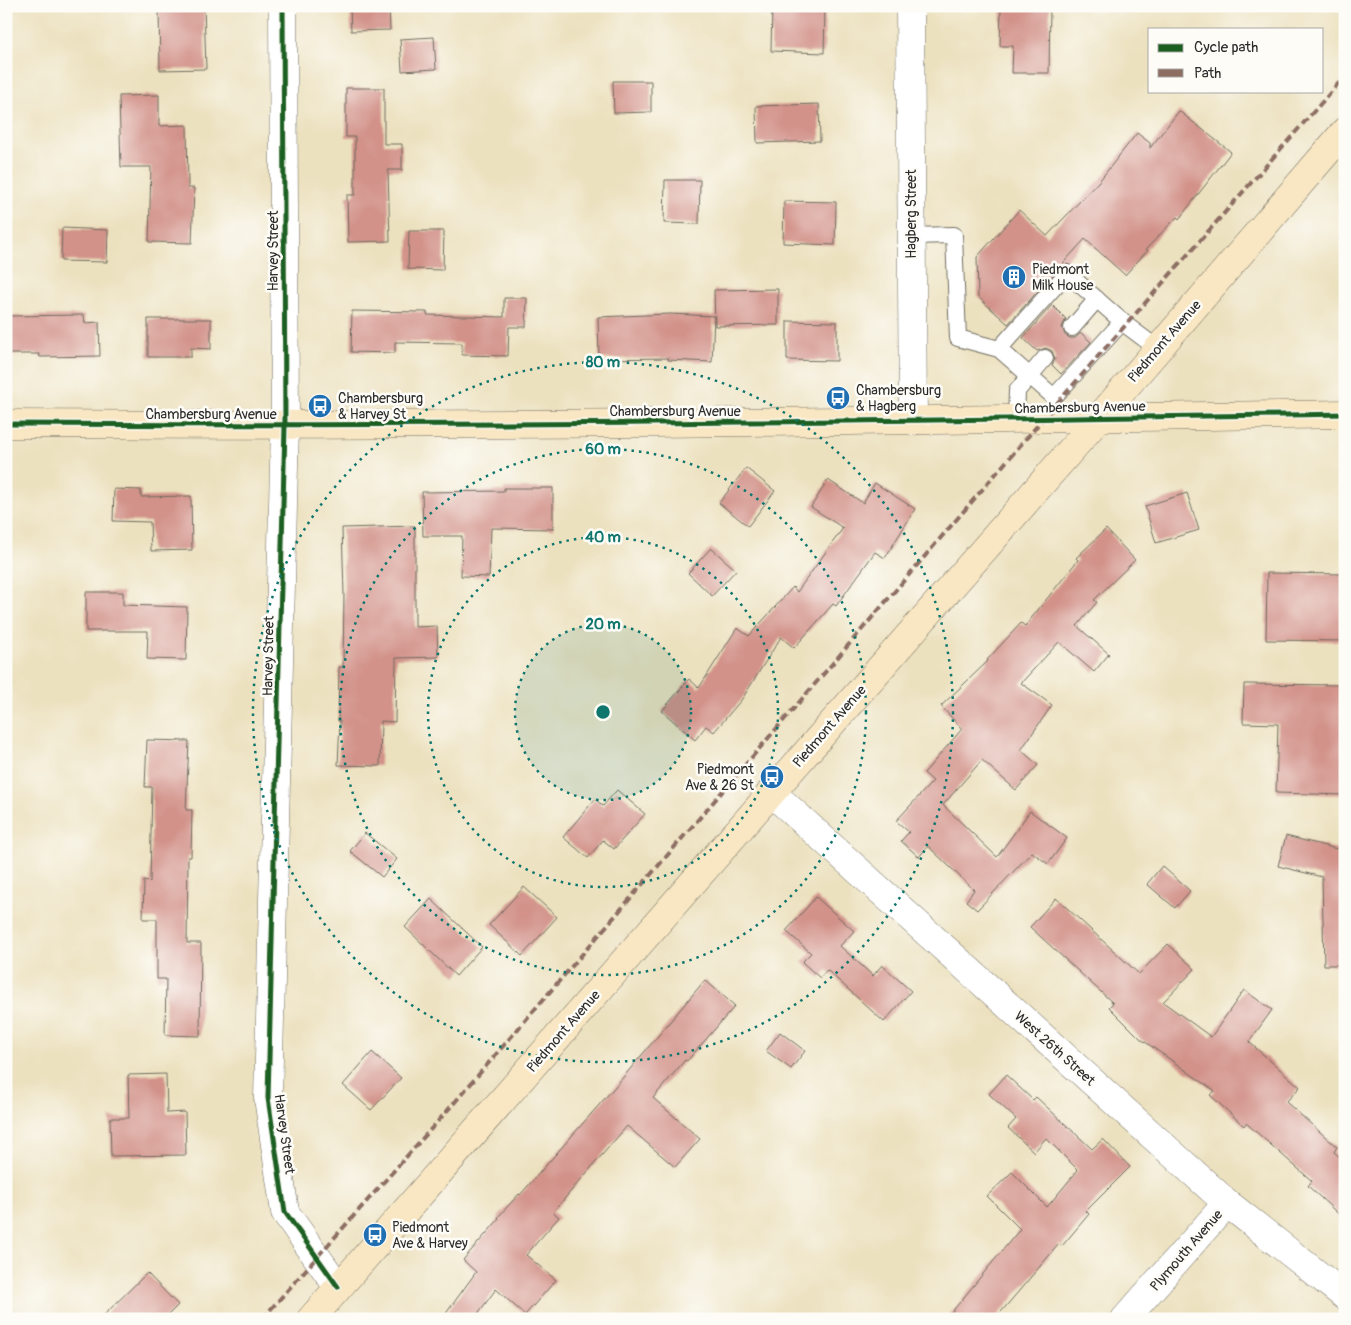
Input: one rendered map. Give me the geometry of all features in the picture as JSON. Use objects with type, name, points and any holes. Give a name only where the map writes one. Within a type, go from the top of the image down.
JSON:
[{"type":"main road","name":"Piedmont Avenue","points":[[311,1319],[1099,418],[1345,131]]},
{"type":"main road","name":"Chambersburg Avenue","points":[[6,424],[285,426],[913,421],[1345,414]]},
{"type":"street","name":"Harvey Street","points":[[283,6],[285,426],[268,1098],[285,1212],[338,1287]]},
{"type":"street","name":"Hagberg Street","points":[[910,6],[910,236],[913,421]]},
{"type":"street","name":"West 26th Street","points":[[771,792],[1227,1203],[1345,1296]]},
{"type":"street","name":"Plymouth Avenue","points":[[1125,1319],[1227,1203]]},
{"type":"lane","points":[[910,236],[954,235],[958,338],[999,349],[1054,397],[1123,321]]},
{"type":"lane","points":[[999,349],[1067,273],[1158,349]]},
{"type":"lane","points":[[1072,328],[1097,299]]},
{"type":"lane","points":[[1016,419],[1017,391],[1045,358]]},
{"type":"building","points":[[173,6],[204,6],[206,69],[160,70],[159,9],[173,9]]},
{"type":"building","points":[[350,6],[389,6],[390,30],[351,31]]},
{"type":"building","points":[[1001,6],[1050,6],[1049,73],[1012,73],[1013,46],[1000,46]]},
{"type":"building","points":[[772,8],[825,10],[824,53],[771,51]]},
{"type":"building","points":[[434,37],[436,69],[402,71],[400,39]]},
{"type":"building","points":[[613,81],[651,81],[651,112],[614,113]]},
{"type":"building","points":[[346,88],[384,88],[384,144],[402,144],[402,170],[388,170],[390,241],[348,242],[347,195],[355,195],[355,137],[346,137]]},
{"type":"building","points":[[159,95],[159,126],[187,125],[188,188],[194,188],[192,243],[149,242],[151,167],[121,167],[119,96]]},
{"type":"building","points":[[819,104],[820,141],[757,143],[756,106]]},
{"type":"building","points":[[1179,111],[1231,152],[1179,219],[1177,217],[1146,249],[1148,250],[1125,275],[1085,239],[1008,324],[978,297],[977,257],[1019,210],[1047,236],[1100,180],[1137,133],[1150,143],[1150,148]]},
{"type":"building","points":[[665,180],[700,180],[699,224],[664,223]]},
{"type":"building","points":[[784,201],[836,202],[835,245],[783,243]]},
{"type":"building","points":[[62,228],[108,230],[107,262],[61,261]]},
{"type":"building","points":[[409,231],[444,231],[443,270],[408,269]]},
{"type":"building","points":[[778,289],[778,325],[715,326],[714,290]]},
{"type":"building","points":[[504,298],[527,298],[526,327],[509,327],[508,356],[462,355],[462,343],[395,342],[395,353],[351,352],[352,311],[427,312],[427,315],[504,317]]},
{"type":"building","points":[[1052,305],[1066,319],[1062,327],[1065,335],[1075,338],[1081,333],[1091,342],[1061,374],[1052,365],[1055,359],[1052,351],[1046,348],[1037,351],[1023,338]]},
{"type":"building","points":[[670,314],[714,316],[712,362],[668,360],[669,358],[599,359],[598,317]]},
{"type":"building","points":[[84,315],[85,323],[99,322],[100,356],[40,357],[39,354],[6,354],[6,316]]},
{"type":"building","points":[[148,319],[211,319],[211,349],[191,348],[191,357],[148,357]]},
{"type":"building","points":[[787,321],[837,322],[837,361],[787,360]]},
{"type":"building","points":[[746,468],[775,491],[748,526],[719,503]]},
{"type":"building","points":[[828,480],[863,503],[875,483],[915,509],[885,558],[875,552],[836,606],[833,604],[794,648],[781,637],[742,699],[714,732],[706,726],[695,740],[662,711],[689,679],[699,688],[737,628],[749,636],[793,587],[797,592],[843,528],[811,507]]},
{"type":"building","points":[[504,488],[553,488],[553,529],[491,528],[489,577],[461,576],[462,536],[423,536],[422,492],[504,491]]},
{"type":"building","points":[[114,489],[141,490],[141,497],[191,496],[192,550],[151,551],[150,522],[113,521]]},
{"type":"building","points":[[1187,493],[1199,530],[1156,543],[1145,506]]},
{"type":"building","points":[[415,526],[415,627],[437,626],[438,657],[396,658],[395,722],[381,721],[380,766],[338,765],[340,721],[338,721],[339,667],[343,667],[344,593],[342,528]]},
{"type":"building","points":[[1106,529],[1135,560],[1094,600],[1097,602],[1077,626],[1109,654],[1094,672],[1059,642],[1021,683],[1052,705],[1021,750],[1038,765],[1016,790],[982,760],[943,805],[997,857],[1030,811],[1067,838],[1048,864],[1032,852],[977,910],[966,901],[974,890],[928,846],[919,857],[901,841],[909,832],[896,821],[933,781],[924,773],[962,729],[941,706],[988,661],[1021,623],[1025,626],[1078,560],[1076,558]]},
{"type":"building","points":[[711,548],[736,570],[712,596],[688,573]]},
{"type":"building","points":[[1267,573],[1345,574],[1345,641],[1266,640]]},
{"type":"building","points":[[86,592],[123,592],[123,605],[187,607],[186,660],[147,659],[148,631],[86,631]]},
{"type":"building","points":[[1244,684],[1345,685],[1345,795],[1276,793],[1278,724],[1243,723]]},
{"type":"building","points":[[147,740],[189,741],[186,810],[192,810],[191,857],[188,857],[187,943],[201,943],[200,1036],[165,1035],[166,979],[157,979],[157,919],[143,919],[144,881],[150,882],[152,787],[145,787]]},
{"type":"building","points":[[617,790],[645,814],[614,849],[603,840],[588,858],[563,837],[595,799],[603,806]]},
{"type":"building","points":[[365,833],[397,859],[382,877],[350,851]]},
{"type":"building","points":[[1286,836],[1345,851],[1345,965],[1324,965],[1322,877],[1278,866]]},
{"type":"building","points":[[1162,866],[1190,891],[1175,908],[1147,884]]},
{"type":"building","points":[[524,887],[557,917],[522,956],[489,925]]},
{"type":"building","points":[[816,897],[854,931],[840,946],[873,976],[882,965],[911,991],[884,1022],[827,970],[820,978],[802,962],[811,953],[786,931]]},
{"type":"building","points":[[1056,898],[1139,974],[1168,944],[1195,969],[1163,1002],[1211,1037],[1244,990],[1272,1010],[1249,1042],[1300,1087],[1286,1102],[1337,1147],[1334,1152],[1345,1162],[1345,1220],[1308,1186],[1312,1181],[1246,1123],[1244,1126],[1210,1095],[1215,1091],[1141,1039],[1109,1007],[1113,1003],[1030,927]]},
{"type":"building","points":[[431,899],[482,947],[456,976],[405,927]]},
{"type":"building","points":[[705,980],[735,1006],[653,1098],[700,1139],[675,1167],[627,1126],[553,1212],[559,1217],[526,1255],[556,1280],[525,1315],[496,1289],[474,1319],[442,1319],[476,1272],[463,1260],[499,1219],[498,1217],[520,1195],[620,1081]]},
{"type":"building","points":[[780,1032],[805,1051],[791,1069],[766,1051]]},
{"type":"building","points":[[372,1052],[401,1078],[371,1110],[343,1085]]},
{"type":"building","points":[[166,1074],[167,1113],[185,1112],[186,1155],[111,1156],[110,1118],[129,1118],[128,1075]]},
{"type":"building","points":[[1006,1075],[1033,1100],[1036,1097],[1092,1149],[1103,1139],[1130,1167],[1086,1211],[1089,1214],[1062,1246],[1059,1244],[995,1319],[946,1319],[1020,1229],[987,1196],[1012,1172],[1047,1207],[1078,1170],[1046,1138],[1034,1152],[1008,1128],[1016,1119],[989,1094]]},
{"type":"building","points":[[147,1273],[178,1305],[164,1319],[100,1319]]},
{"type":"marked path","points":[[262,1319],[455,1102],[1043,419],[1345,76]]},
{"type":"cycle path","points":[[283,6],[285,426],[268,1098],[285,1212],[338,1287]]},
{"type":"cycle path","points":[[6,424],[676,423],[1345,414]]},
{"type":"place","name":"Piedmont Milk House","points":[[1014,277]]},
{"type":"place","name":"Chambersburg & Hagberg","points":[[838,398]]},
{"type":"place","name":"Chambersburg & Harvey St","points":[[320,406]]},
{"type":"place","name":"Piedmont Ave & 26 St","points":[[772,777]]},
{"type":"place","name":"Piedmont Ave & Harvey","points":[[375,1235]]}]
